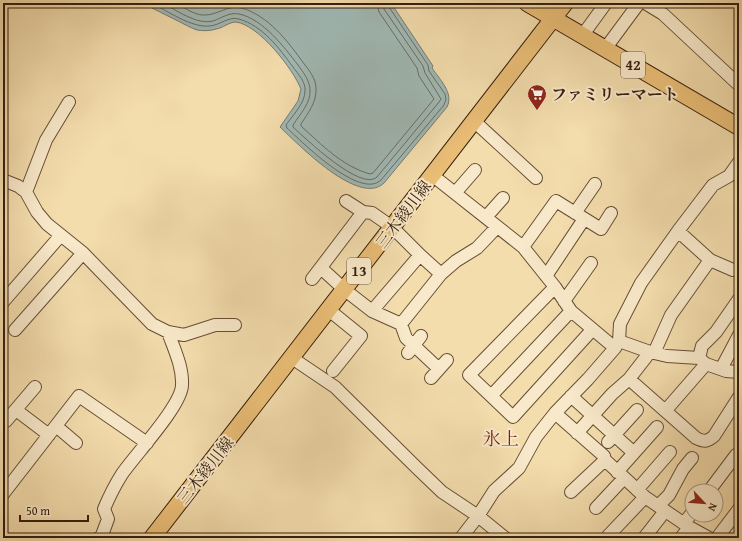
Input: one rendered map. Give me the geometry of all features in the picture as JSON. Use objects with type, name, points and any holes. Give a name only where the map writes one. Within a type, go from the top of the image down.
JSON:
[{"type":"main road","name":"42","points":[[527,3],[739,127]]},
{"type":"main road","name":"三木綾川線","points":[[152,538],[345,290],[565,3]]},
{"type":"street","points":[[582,36],[606,3]]},
{"type":"street","points":[[605,49],[639,3]]},
{"type":"street","points":[[645,3],[663,14],[739,85]]},
{"type":"street","points":[[26,192],[46,140],[69,102]]},
{"type":"street","points":[[474,121],[536,178]]},
{"type":"street","points":[[462,538],[494,491],[519,468],[536,437],[554,413],[617,345],[620,324],[641,283],[678,231],[714,185],[729,176],[739,162]]},
{"type":"street","points":[[455,193],[475,170]]},
{"type":"street","points":[[432,175],[523,247],[567,306],[592,330],[617,345],[667,356],[703,361],[721,369],[739,372]]},
{"type":"street","points":[[3,180],[18,186],[26,192],[37,212],[48,224],[83,253],[152,324],[168,332],[184,336],[214,325],[235,325]]},
{"type":"street","points":[[546,276],[580,216],[595,184]]},
{"type":"street","points":[[486,218],[503,198]]},
{"type":"street","points":[[346,201],[363,212],[372,213],[392,227],[441,274]]},
{"type":"street","points":[[523,247],[556,201],[601,229],[611,213]]},
{"type":"street","points":[[312,279],[363,212]]},
{"type":"street","points":[[401,324],[441,274],[456,261],[477,248],[497,227]]},
{"type":"street","points":[[678,231],[710,260],[733,270]]},
{"type":"street","points":[[3,302],[61,235]]},
{"type":"street","points":[[15,330],[83,253]]},
{"type":"street","points":[[372,311],[420,255]]},
{"type":"street","points":[[577,432],[591,415],[629,379],[652,353],[671,315],[710,260]]},
{"type":"street","points":[[491,396],[567,306],[591,263]]},
{"type":"street","points":[[321,268],[345,290],[372,311],[401,324],[406,338],[439,369]]},
{"type":"street","points":[[554,287],[469,375],[513,416],[592,330]]},
{"type":"street","points":[[666,410],[703,361],[702,346],[716,332],[739,299]]},
{"type":"street","points":[[329,310],[361,336],[333,371]]},
{"type":"street","points":[[99,538],[102,535],[108,518],[104,509],[111,493],[123,473],[176,403],[183,387],[182,371],[168,332]]},
{"type":"street","points":[[721,369],[739,335]]},
{"type":"street","points":[[292,358],[335,387],[442,492],[478,516],[505,538]]},
{"type":"street","points":[[629,379],[696,438],[703,441],[709,441],[714,436],[739,398]]},
{"type":"street","points":[[6,421],[35,387]]},
{"type":"street","points":[[3,494],[79,396],[147,443]]},
{"type":"street","points":[[571,396],[591,415],[611,439],[634,453]]},
{"type":"street","points":[[16,410],[76,443]]},
{"type":"street","points":[[611,439],[637,410]]},
{"type":"street","points":[[554,413],[604,456],[605,460],[641,494],[709,538]]},
{"type":"street","points":[[596,508],[621,475],[634,453],[657,427]]},
{"type":"street","points":[[608,536],[641,494],[670,452]]},
{"type":"street","points":[[715,483],[736,455]]},
{"type":"street","points":[[644,538],[683,470],[692,458]]},
{"type":"street","points":[[572,492],[605,460]]},
{"type":"street","points":[[718,538],[739,509]]},
{"type":"street","points":[[681,538],[687,525]]},
{"type":"water","points":[[142,3],[391,3],[433,66],[432,68],[445,87],[449,97],[449,102],[447,107],[384,183],[373,188],[360,187],[345,180],[314,159],[280,127],[298,101],[301,89],[291,71],[265,39],[245,25],[236,22],[214,30],[197,30]]},
{"type":"place","name":"ファミリーマート","points":[[537,111]]},
{"type":"district","name":"氷上","points":[[501,439]]}]
